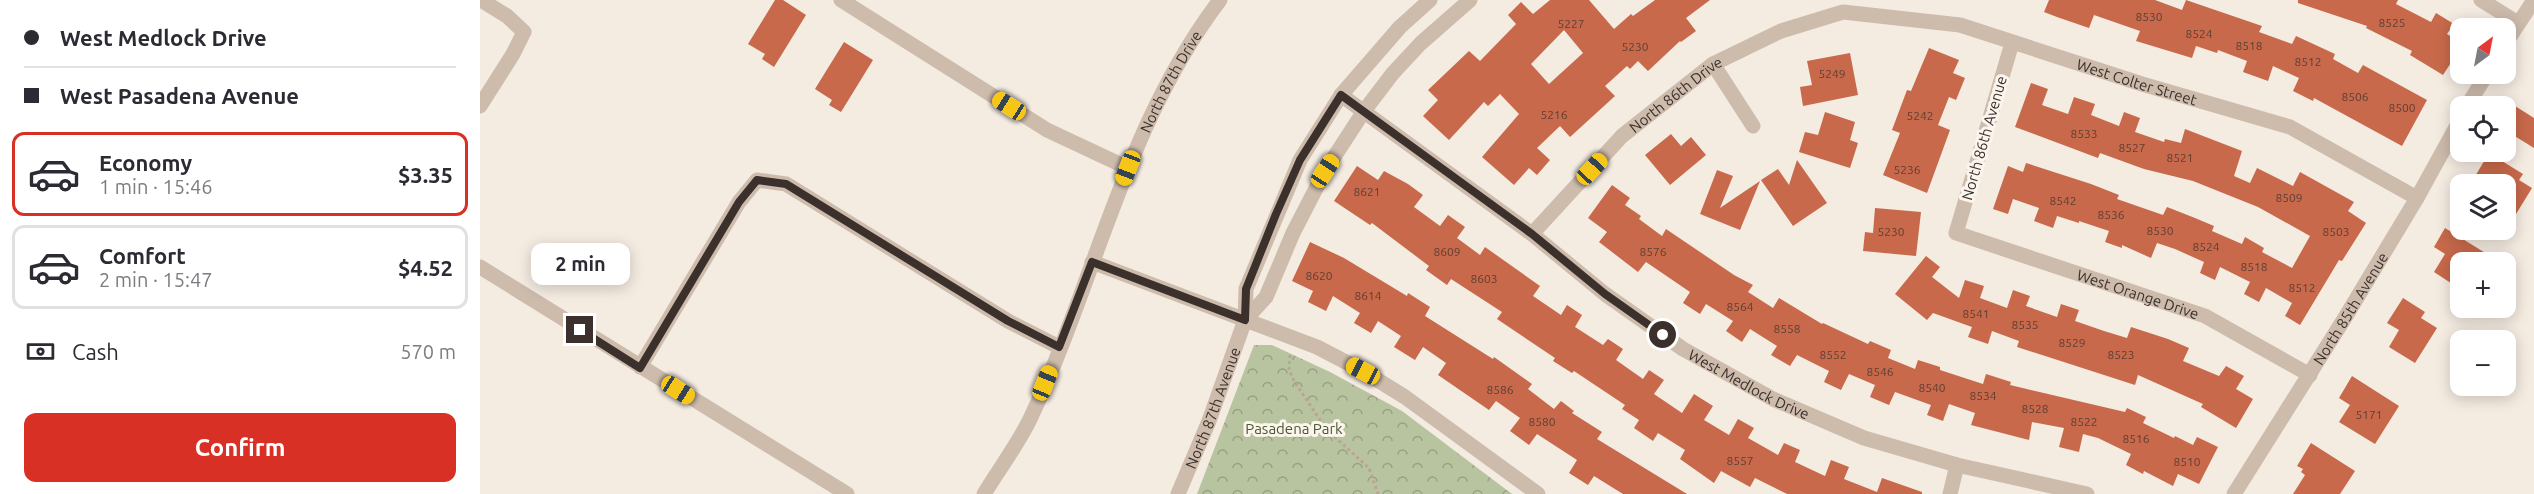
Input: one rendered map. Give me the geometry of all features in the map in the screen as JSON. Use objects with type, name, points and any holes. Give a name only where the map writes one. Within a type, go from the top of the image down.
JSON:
[{"type":"street","points":[[480,106],[524,32],[507,16],[481,0]]},
{"type":"street","points":[[841,0],[1047,130],[1128,168]]},
{"type":"street","name":"North 87th Drive","points":[[984,494],[1031,418],[1155,102],[1220,0]]},
{"type":"street","name":"North 87th Avenue","points":[[1178,494],[1209,421],[1245,320],[1246,289],[1300,160],[1341,95],[1400,27],[1430,0]]},
{"type":"street","name":"North 87th Avenue","points":[[1245,320],[1266,297],[1293,234],[1325,171],[1364,111],[1421,43],[1470,0]]},
{"type":"street","points":[[2481,0],[2518,23]]},
{"type":"street","points":[[2516,26],[2534,0]]},
{"type":"street","name":"West Colter Street","points":[[1843,6],[1960,25],[2012,43],[2290,127],[2417,198]]},
{"type":"street","name":"North 86th Drive","points":[[1532,234],[1622,136],[1713,64],[1781,31],[1843,6]]},
{"type":"street","name":"North 86th Avenue","points":[[1956,233],[2012,43]]},
{"type":"street","points":[[1713,64],[1753,126]]},
{"type":"street","name":"West Medlock Drive","points":[[1341,95],[1532,234],[1605,294],[1683,348],[1773,399],[1864,438],[1957,465],[2087,494]]},
{"type":"street","name":"North 85th Avenue","points":[[2234,494],[2310,375],[2417,198],[2450,138]]},
{"type":"street","points":[[640,368],[739,202],[757,180],[786,184],[1008,321],[1059,347]]},
{"type":"street","name":"West Orange Drive","points":[[1956,233],[2205,316],[2310,375]]},
{"type":"street","points":[[1092,262],[1295,339],[1363,371],[1405,397],[1538,494]]},
{"type":"street","points":[[480,267],[847,494]]},
{"type":"street","points":[[1950,494],[1957,465]]},
{"type":"path","points":[[1295,339],[1289,358],[1289,370],[1294,381],[1326,429],[1369,468],[1378,494]]},
{"type":"green space","name":"Pasadena Park","points":[[1254,345],[1272,345],[1330,372],[1402,411],[1512,494],[1197,494]]},
{"type":"building","points":[[775,0],[783,0],[806,15],[774,67],[762,59],[765,54],[748,44]]},
{"type":"building","points":[[1550,0],[1589,0],[1614,29],[1631,14],[1633,16],[1655,0],[1710,0],[1686,18],[1696,31],[1680,41],[1648,71],[1638,61],[1630,69],[1627,66],[1605,86],[1615,96],[1570,137],[1560,126],[1537,148],[1550,160],[1537,175],[1529,168],[1514,185],[1482,157],[1519,114],[1500,94],[1488,106],[1484,102],[1449,140],[1423,116],[1438,100],[1428,90],[1469,51],[1480,61],[1516,24],[1508,15],[1521,2],[1533,14]],"holes":[[[1564,30],[1583,53],[1549,84],[1531,64]]]},
{"type":"building","points":[[2049,0],[2155,0],[2182,10],[2186,0],[2262,26],[2259,32],[2292,44],[2296,36],[2335,54],[2333,59],[2358,73],[2363,65],[2427,100],[2402,146],[2314,98],[2313,101],[2293,91],[2299,78],[2273,66],[2268,81],[2243,72],[2247,61],[2218,50],[2217,53],[2196,46],[2192,58],[2136,41],[2140,31],[2094,15],[2089,28],[2057,17],[2044,12]]},
{"type":"building","points":[[2298,0],[2398,0],[2396,4],[2431,22],[2436,13],[2450,22],[2450,30],[2447,34],[2450,36],[2450,64],[2443,75],[2410,55],[2412,51],[2366,28],[2367,26],[2298,3]]},
{"type":"building","points":[[844,42],[873,60],[841,112],[829,105],[832,100],[815,89]]},
{"type":"building","points":[[1929,48],[1959,60],[1953,73],[1965,78],[1956,100],[1949,97],[1938,125],[1950,130],[1927,193],[1883,175],[1900,133],[1892,130],[1907,90],[1911,91]]},
{"type":"building","points":[[1850,53],[1858,95],[1803,106],[1800,87],[1812,85],[1807,61]]},
{"type":"building","points":[[2031,83],[2048,89],[2042,105],[2068,114],[2074,97],[2095,104],[2091,115],[2119,126],[2124,112],[2140,118],[2135,132],[2164,142],[2165,139],[2181,143],[2185,129],[2242,151],[2234,176],[2250,183],[2257,168],[2293,186],[2300,172],[2354,202],[2348,211],[2366,223],[2342,261],[2339,260],[2300,325],[2285,316],[2292,303],[2266,288],[2259,302],[2244,294],[2250,282],[2220,267],[2215,280],[2200,273],[2204,262],[2175,249],[2157,243],[2151,258],[2122,245],[2122,248],[2105,242],[2109,231],[2079,221],[2079,223],[2057,216],[2053,228],[2034,221],[2039,208],[2013,199],[2008,214],[1993,209],[2008,166],[2023,172],[2026,163],[2091,184],[2119,195],[2117,199],[2163,215],[2167,207],[2214,226],[2212,231],[2242,244],[2245,237],[2264,248],[2262,252],[2292,268],[2310,236],[2258,207],[2193,181],[2144,169],[2100,153],[2098,158],[2015,127]]},
{"type":"building","points":[[2516,107],[2534,118],[2534,148],[2516,137]]},
{"type":"building","points":[[1825,112],[1855,122],[1850,140],[1858,143],[1850,168],[1799,152],[1805,132],[1818,135]]},
{"type":"building","points":[[1671,134],[1681,146],[1691,137],[1706,155],[1670,185],[1645,155]]},
{"type":"building","points":[[1797,160],[1827,203],[1793,226],[1761,180],[1778,169],[1789,185]]},
{"type":"building","points":[[2484,162],[2504,162],[2523,174],[2519,180],[2532,188],[2516,214],[2516,174],[2476,174]]},
{"type":"building","points":[[1357,166],[1378,180],[1384,171],[1408,184],[1423,195],[1414,207],[1440,226],[1448,215],[1465,227],[1457,238],[1480,255],[1485,247],[1540,286],[1533,296],[1561,315],[1567,305],[1582,315],[1575,327],[1603,345],[1608,339],[1623,349],[1616,360],[1643,379],[1649,370],[1664,380],[1654,394],[1682,413],[1694,394],[1713,406],[1704,420],[1729,435],[1738,419],[1754,428],[1748,438],[1778,455],[1784,443],[1800,450],[1795,462],[1825,476],[1831,460],[1849,467],[1844,479],[1877,492],[1882,478],[1922,492],[1922,494],[1787,494],[1755,478],[1750,487],[1721,471],[1714,483],[1680,459],[1685,450],[1658,433],[1653,441],[1634,428],[1639,420],[1622,409],[1625,405],[1574,371],[1572,373],[1553,361],[1555,358],[1497,319],[1502,312],[1451,279],[1447,285],[1426,270],[1429,266],[1372,223],[1370,225],[1334,201]]},
{"type":"building","points":[[1717,170],[1733,176],[1720,208],[1760,181],[1740,230],[1700,214]]},
{"type":"building","points":[[1612,185],[1630,198],[1625,205],[1641,216],[1639,219],[1662,236],[1666,229],[1734,275],[1753,285],[1748,292],[1773,308],[1779,298],[1822,324],[1868,344],[1870,341],[1891,350],[1888,358],[1915,369],[1918,360],[1983,384],[1986,374],[2011,382],[2010,385],[2125,412],[2127,408],[2146,417],[2143,423],[2174,438],[2175,436],[2193,445],[2197,437],[2218,447],[2199,484],[2178,474],[2173,486],[2144,471],[2143,474],[2126,465],[2131,454],[2098,438],[2083,434],[2079,452],[2059,447],[2064,428],[2032,422],[2029,440],[1971,425],[1975,413],[1949,404],[1943,421],[1927,415],[1931,405],[1895,392],[1889,405],[1870,397],[1875,385],[1849,374],[1841,390],[1824,382],[1829,371],[1797,355],[1790,366],[1771,355],[1777,346],[1750,329],[1742,342],[1726,331],[1733,321],[1706,304],[1700,314],[1683,303],[1690,292],[1646,262],[1638,272],[1599,242],[1607,232],[1588,218]]},
{"type":"building","points":[[1875,208],[1921,212],[1916,256],[1863,251],[1865,232],[1873,233]]},
{"type":"building","points":[[2445,228],[2450,231],[2450,240],[2464,240],[2484,252],[2450,252],[2450,282],[2434,272],[2445,254],[2434,247]]},
{"type":"building","points":[[1310,242],[1344,258],[1407,296],[1408,293],[1430,307],[1425,316],[1493,359],[1494,357],[1532,384],[1528,389],[1554,409],[1561,401],[1574,411],[1572,413],[1602,432],[1597,439],[1687,494],[1623,494],[1594,476],[1588,485],[1569,473],[1577,460],[1537,434],[1529,445],[1510,431],[1520,418],[1496,401],[1489,410],[1438,375],[1446,363],[1423,347],[1415,360],[1394,347],[1401,336],[1378,321],[1371,333],[1354,323],[1360,313],[1333,296],[1326,311],[1308,302],[1313,291],[1292,281]]},
{"type":"building","points":[[1926,256],[1940,267],[1932,277],[1959,298],[1965,280],[1984,286],[1980,298],[2007,308],[2013,290],[2030,296],[2026,306],[2057,317],[2061,304],[2079,310],[2075,321],[2104,331],[2127,338],[2131,327],[2168,339],[2189,348],[2183,361],[2219,376],[2226,366],[2244,376],[2236,389],[2253,399],[2236,428],[2201,407],[2203,404],[2138,375],[2135,385],[2017,347],[2019,341],[1992,331],[1988,344],[1968,337],[1972,327],[1933,313],[1927,320],[1895,294]]},
{"type":"building","points":[[2403,298],[2425,312],[2421,318],[2437,328],[2415,363],[2389,347],[2399,330],[2387,323]]},
{"type":"building","points":[[2352,376],[2399,406],[2375,444],[2339,422],[2350,405],[2339,398]]},
{"type":"building","points":[[2311,443],[2355,471],[2340,494],[2293,494],[2305,475],[2301,472],[2303,469],[2297,466]]},
{"type":"route","points":[[580,330],[640,368],[739,202],[757,180],[786,184],[1008,321],[1059,347],[1092,262],[1245,320],[1246,289],[1276,214],[1300,160],[1341,95],[1532,234],[1605,294],[1663,335]]}]
